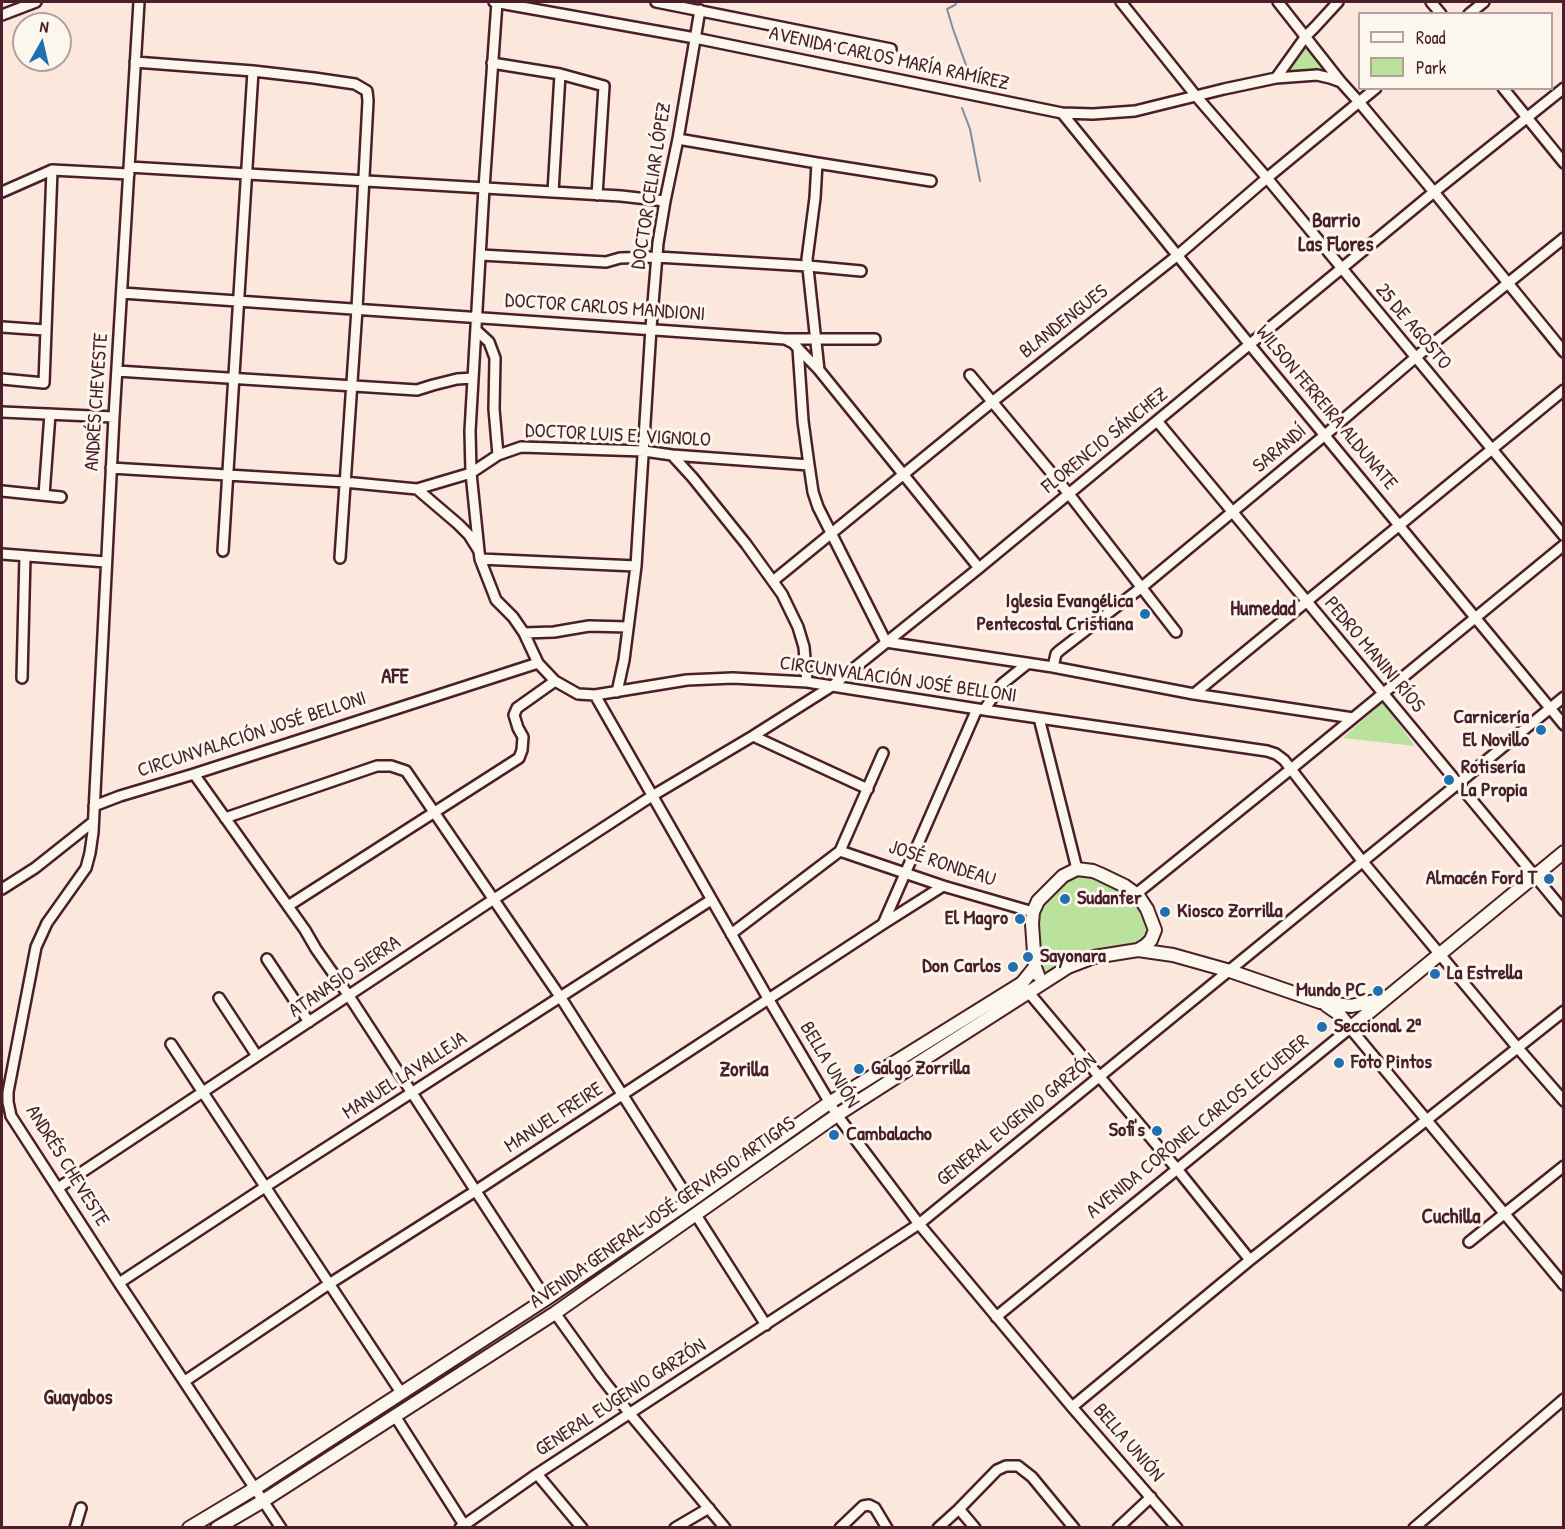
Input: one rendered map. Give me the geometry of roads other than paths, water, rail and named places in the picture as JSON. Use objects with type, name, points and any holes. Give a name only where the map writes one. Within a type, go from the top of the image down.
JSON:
[{"type":"main road","name":"AVENIDA CORONEL CARLOS LECUEDER","points":[[1350,1028],[1563,852]]},
{"type":"main road","points":[[1048,980],[1040,977],[1035,967],[1033,912],[1038,902],[1063,876],[1077,869],[1100,874],[1136,894],[1147,909],[1161,945],[1173,956]]},
{"type":"main road","points":[[1138,950],[1151,940],[1155,930]]},
{"type":"main road","points":[[1138,950],[1173,956],[1230,971],[1320,1002],[1351,1006],[1385,999]]},
{"type":"main road","name":"AVENIDA GENERAL JOSÉ GERVASIO ARTIGAS","points":[[189,1527],[254,1489],[546,1299],[829,1103],[1026,988],[1048,980],[1068,967],[1094,957],[1138,950]]},
{"type":"main road","name":"AVENIDA GENERAL JOSÉ GERVASIO ARTIGAS","points":[[217,1527],[263,1501],[555,1313],[837,1115],[1026,988],[1035,967]]},
{"type":"main road","points":[[1320,1002],[1339,1014],[1350,1028]]},
{"type":"street","points":[[2,15],[36,2]]},
{"type":"street","name":"ANDRÉS CHEVESTE","points":[[139,2],[90,853],[86,868],[47,923],[36,947],[5,1098],[11,1116],[281,1527]]},
{"type":"street","points":[[480,555],[471,473],[470,431],[495,2]]},
{"type":"street","name":"AVENIDA CARLOS MARÍA RAMÍREZ","points":[[495,2],[695,38],[1062,113],[1094,114],[1135,111],[1276,78],[1317,75],[1341,82]]},
{"type":"street","name":"AVENIDA CARLOS MARÍA RAMÍREZ","points":[[656,2],[891,49]]},
{"type":"street","points":[[712,12],[714,2]]},
{"type":"street","name":"25 DE AGOSTO","points":[[1120,2],[1563,536]]},
{"type":"street","points":[[1278,2],[1563,352]]},
{"type":"street","points":[[1276,78],[1306,36],[1336,2]]},
{"type":"street","points":[[1472,12],[1484,2]]},
{"type":"street","name":"DOCTOR CELIAR LÓPEZ","points":[[616,692],[624,660],[636,566],[657,257],[700,10]]},
{"type":"street","points":[[135,62],[253,71],[355,84],[366,91],[368,101],[357,309],[339,558]]},
{"type":"street","points":[[492,63],[560,74],[604,86],[597,195]]},
{"type":"street","points":[[223,551],[253,71]]},
{"type":"street","points":[[553,192],[560,74]]},
{"type":"street","name":"FLORENCIO SÁNCHEZ","points":[[652,796],[832,686],[979,568],[1563,87]]},
{"type":"street","name":"BLANDENGUES","points":[[773,581],[992,402],[1178,255],[1374,90]]},
{"type":"street","points":[[1505,90],[1563,163]]},
{"type":"street","name":"WILSON FERREIRA ALDUNATE","points":[[1062,113],[1563,725]]},
{"type":"street","points":[[678,139],[931,181]]},
{"type":"street","points":[[817,163],[807,259],[819,369]]},
{"type":"street","points":[[2,379],[44,383],[52,170]]},
{"type":"street","points":[[2,192],[52,170],[129,170],[246,174],[665,201]]},
{"type":"street","name":"SARANDÍ","points":[[1053,667],[1059,651],[1142,587],[1416,357],[1563,238]]},
{"type":"street","points":[[481,255],[606,262],[620,258],[657,257],[861,271]]},
{"type":"street","name":"DOCTOR CARLOS MANDIONI","points":[[122,293],[785,339],[875,339]]},
{"type":"street","points":[[2,327],[45,330]]},
{"type":"street","points":[[476,330],[489,342],[495,358],[494,409],[498,455]]},
{"type":"street","points":[[785,339],[793,343],[819,369],[979,568]]},
{"type":"street","points":[[798,348],[803,421],[815,499],[886,642]]},
{"type":"street","points":[[117,371],[417,390],[457,379],[473,378]]},
{"type":"street","points":[[970,375],[1068,494],[1176,632]]},
{"type":"street","points":[[1194,694],[1563,390]]},
{"type":"street","points":[[2,412],[114,417]]},
{"type":"street","points":[[44,495],[50,414]]},
{"type":"street","name":"PEDRO MANINI RÍOS","points":[[1157,421],[1563,911]]},
{"type":"street","name":"DOCTOR LUIS E. VIGNOLO","points":[[111,468],[344,482],[417,489],[471,473],[498,455],[521,447],[644,451],[809,465]]},
{"type":"street","points":[[672,455],[746,544],[782,594],[798,627],[804,646],[807,682]]},
{"type":"street","points":[[417,489],[469,535],[480,555],[496,600],[513,617],[524,633],[538,663]]},
{"type":"street","points":[[2,491],[62,497]]},
{"type":"street","points":[[1136,894],[1563,545]]},
{"type":"street","points":[[2,554],[106,562]]},
{"type":"street","points":[[480,555],[636,566]]},
{"type":"street","points":[[22,678],[24,556]]},
{"type":"street","points":[[524,633],[554,632],[588,626],[628,627]]},
{"type":"street","name":"CIRCUNVALACIÓN JOSÉ BELLONI","points":[[886,642],[1053,667],[1194,694],[1353,718]]},
{"type":"street","name":"CIRCUNVALACIÓN JOSÉ BELLONI","points":[[94,806],[538,663],[555,681],[579,694],[595,696],[687,680],[733,678],[807,682],[981,710],[1267,751],[1284,760],[1363,861],[1563,1101]]},
{"type":"street","points":[[883,924],[981,710],[1002,684],[1028,664]]},
{"type":"street","points":[[288,906],[519,758],[523,737],[514,715],[517,708],[555,681]]},
{"type":"street","name":"BELLA UNIÓN","points":[[595,696],[837,1115],[919,1224],[1072,1407],[1177,1527]]},
{"type":"street","name":"GENERAL EUGENIO GARZÓN","points":[[463,1526],[537,1474],[919,1224],[1563,697]]},
{"type":"street","points":[[1040,718],[1077,869]]},
{"type":"street","points":[[753,736],[868,789]]},
{"type":"street","points":[[731,934],[840,851],[883,753]]},
{"type":"street","points":[[225,818],[377,766],[391,766],[406,771],[561,998],[690,1201]]},
{"type":"street","points":[[194,774],[349,996],[546,1299]]},
{"type":"street","name":"ATANASIO SIERRA","points":[[58,1188],[652,796]]},
{"type":"street","points":[[2,889],[93,827]]},
{"type":"street","name":"JOSÉ RONDEAU","points":[[840,851],[943,886],[1033,912]]},
{"type":"street","name":"MANUEL FREIRE","points":[[185,1381],[329,1284],[943,886]]},
{"type":"street","name":"MANUEL LAVALLEJA","points":[[119,1283],[711,900]]},
{"type":"street","points":[[267,959],[309,1022]]},
{"type":"street","points":[[1026,988],[1178,1169],[1250,1260]]},
{"type":"street","points":[[219,998],[257,1056]]},
{"type":"street","points":[[1072,1407],[1250,1260],[1563,1011]]},
{"type":"street","points":[[1350,1028],[1563,1285]]},
{"type":"street","name":"AVENIDA CORONEL CARLOS LECUEDER","points":[[996,1317],[1350,1028]]},
{"type":"street","points":[[171,1044],[402,1394]]},
{"type":"street","points":[[1469,1242],[1563,1166]]},
{"type":"street","points":[[696,1215],[766,1325]]},
{"type":"street","points":[[555,1313],[630,1414],[725,1527]]},
{"type":"street","points":[[1414,1527],[1563,1399]]},
{"type":"street","points":[[395,1416],[463,1526]]},
{"type":"street","points":[[938,1527],[997,1470],[1006,1466],[1018,1466],[1032,1477],[1074,1527]]},
{"type":"street","points":[[537,1474],[582,1527]]},
{"type":"street","points":[[1118,1527],[1151,1497]]},
{"type":"street","points":[[840,1527],[863,1506],[869,1505],[875,1509],[887,1527]]},
{"type":"street","points":[[75,1527],[81,1508]]},
{"type":"street","points":[[675,1527],[709,1508]]},
{"type":"street","points":[[959,1509],[975,1527]]},
{"type":"waterway","points":[[957,2],[947,9],[966,65]]},
{"type":"waterway","points":[[962,108],[970,129],[980,181]]},
{"type":"place","name":"Iglesia Evangélica Pentecostal Cristiana","points":[[1145,614]]},
{"type":"place","name":"Carnicería El Novillo","points":[[1541,730]]},
{"type":"place","name":"Rotisería La Propia","points":[[1449,780]]},
{"type":"place","name":"Almacén Ford T","points":[[1549,879]]},
{"type":"place","name":"Sudanfer","points":[[1065,899]]},
{"type":"place","name":"Kiosco Zorrilla","points":[[1165,912]]},
{"type":"place","name":"El Magro","points":[[1020,919]]},
{"type":"place","name":"Sayonara","points":[[1028,957]]},
{"type":"place","name":"Don Carlos","points":[[1013,967]]},
{"type":"place","name":"La Estrella","points":[[1435,974]]},
{"type":"place","name":"Mundo PC","points":[[1378,991]]},
{"type":"place","name":"Seccional 2ª","points":[[1322,1027]]},
{"type":"place","name":"Foto Pintos","points":[[1339,1063]]},
{"type":"place","name":"Galgo Zorrilla","points":[[859,1069]]},
{"type":"place","name":"Sofi's","points":[[1157,1131]]},
{"type":"place","name":"Cambalacho","points":[[834,1135]]},
{"type":"district","name":"Barrio Las Flores","points":[[1336,233]]},
{"type":"district","name":"Humedad","points":[[1263,609]]},
{"type":"district","name":"AFE","points":[[395,677]]},
{"type":"district","name":"Zorilla","points":[[744,1070]]},
{"type":"district","name":"Cuchilla","points":[[1451,1217]]},
{"type":"district","name":"Guayabos","points":[[78,1398]]}]
